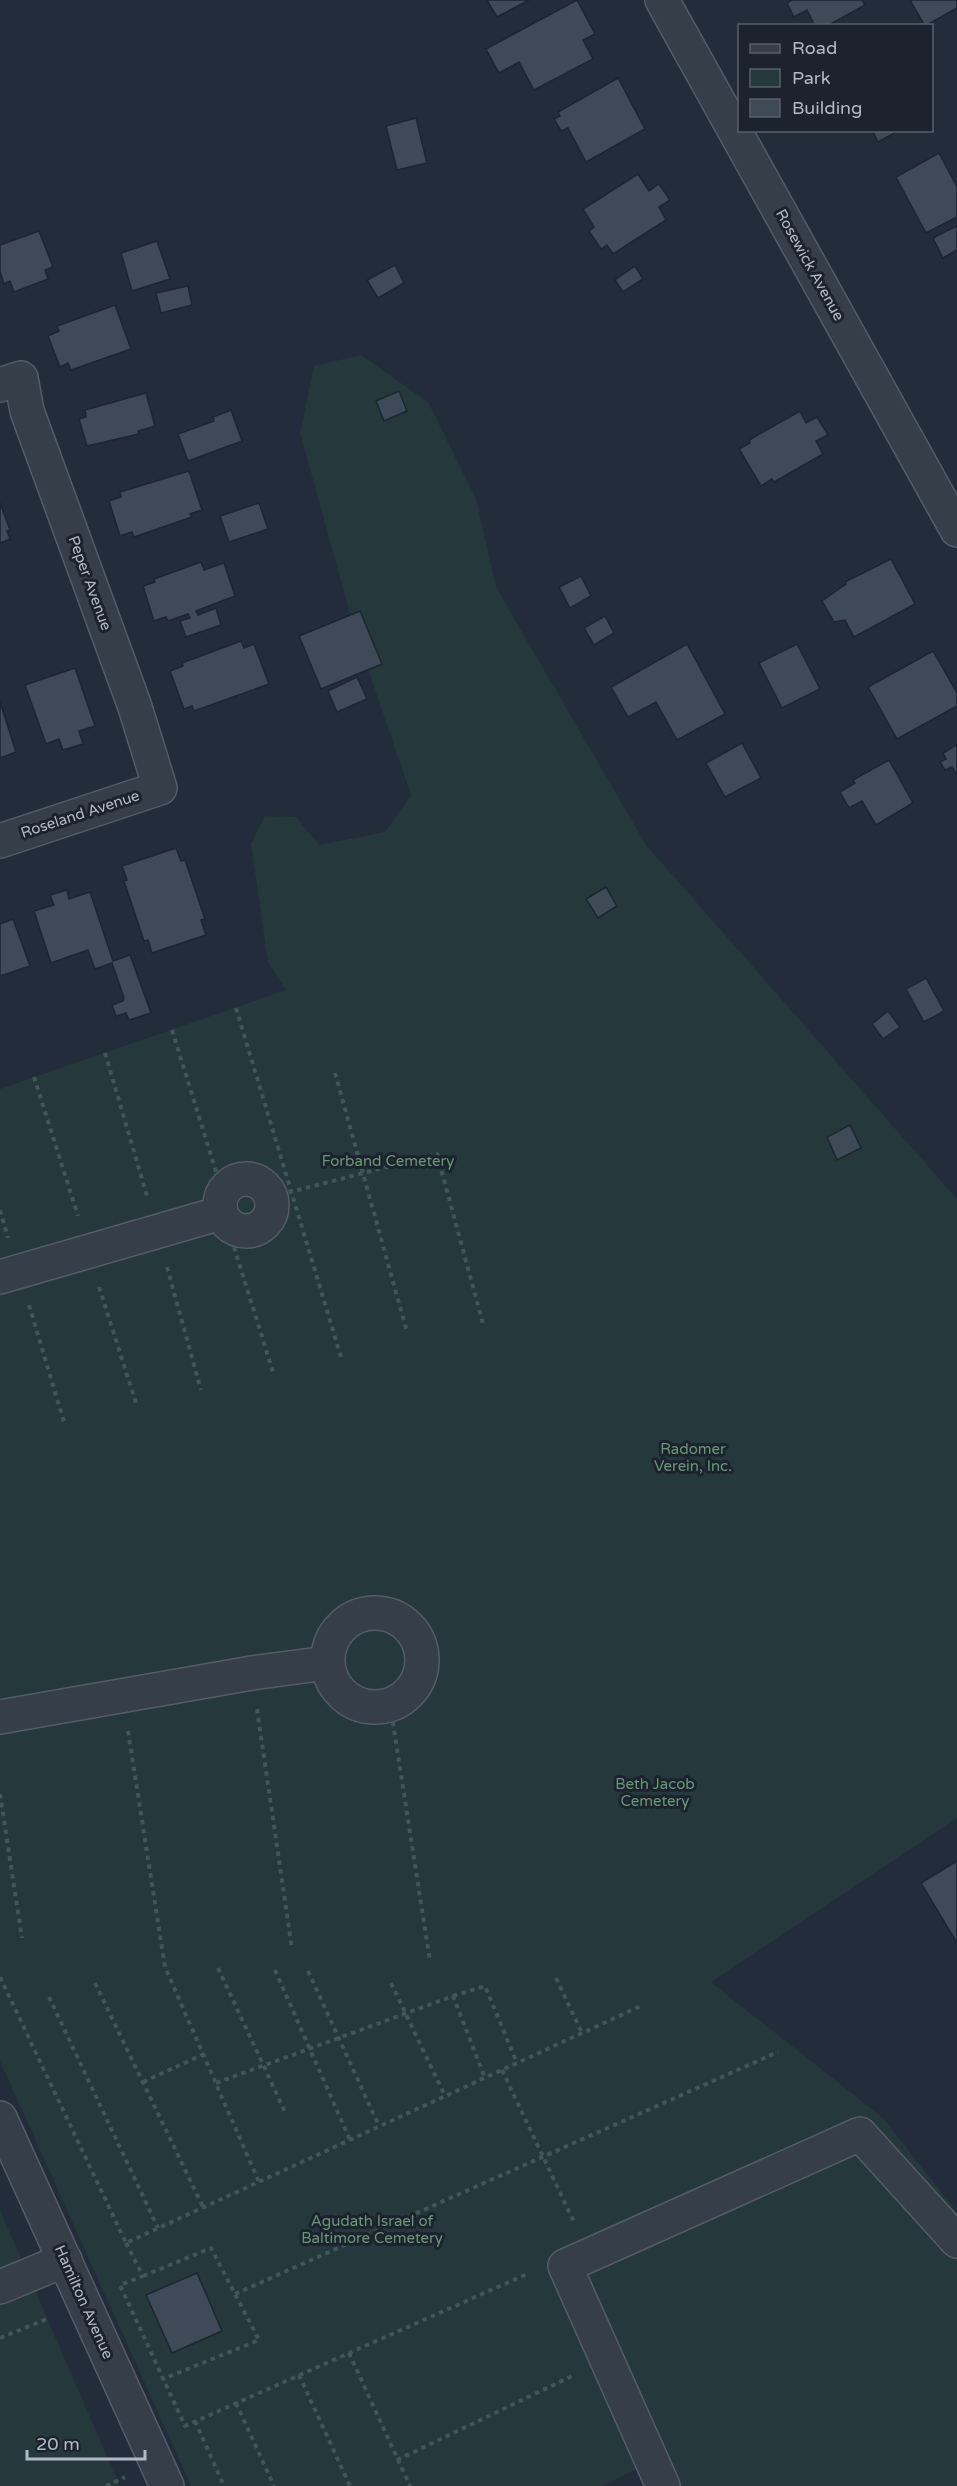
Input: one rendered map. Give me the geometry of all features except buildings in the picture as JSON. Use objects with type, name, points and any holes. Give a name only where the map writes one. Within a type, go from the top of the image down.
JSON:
[{"type":"street","name":"Rosewick Avenue","points":[[662,0],[957,530]]},
{"type":"street","name":"Peper Avenue","points":[[10,381],[27,411],[135,707],[159,788]]},
{"type":"street","name":"Roseland Avenue","points":[[0,841],[159,788]]},
{"type":"street","points":[[9,1274],[223,1209],[236,1181],[249,1179],[282,1195],[266,1222],[251,1231],[237,1230],[223,1209]]},
{"type":"street","points":[[381,1612],[404,1621],[415,1634],[423,1656],[419,1680],[404,1698],[390,1704],[382,1707],[358,1705],[334,1686],[327,1663],[328,1649],[334,1634],[346,1621],[364,1613],[381,1612]]},
{"type":"street","points":[[0,1717],[252,1673],[327,1663]]},
{"type":"street","name":"Hamilton Avenue","points":[[0,2118],[168,2486]]},
{"type":"street","points":[[663,2486],[565,2266],[860,2134],[957,2241]]},
{"type":"street","points":[[0,2287],[65,2260]]},
{"type":"path","points":[[236,1008],[282,1195],[341,1356]]},
{"type":"path","points":[[172,1030],[273,1372]]},
{"type":"path","points":[[335,1073],[407,1332]]},
{"type":"path","points":[[282,1195],[437,1154],[483,1324]]},
{"type":"path","points":[[0,1210],[9,1274],[64,1422]]},
{"type":"path","points":[[252,1673],[292,1948]]},
{"type":"path","points":[[122,1696],[165,1967],[259,2182]]},
{"type":"path","points":[[390,1704],[430,1961]]},
{"type":"path","points":[[0,1794],[21,1938]]},
{"type":"path","points":[[218,1968],[286,2114]]},
{"type":"path","points":[[275,1970],[350,2140]]},
{"type":"path","points":[[308,1971],[379,2127]]},
{"type":"path","points":[[0,1977],[143,2276]]},
{"type":"path","points":[[556,1978],[582,2033]]},
{"type":"path","points":[[95,1983],[203,2207]]},
{"type":"path","points":[[391,1983],[445,2096]]},
{"type":"path","points":[[216,2083],[485,1986],[518,2063]]},
{"type":"path","points":[[453,1996],[485,2078]]},
{"type":"path","points":[[49,1997],[158,2228]]},
{"type":"path","points":[[126,2243],[643,2005]]},
{"type":"path","points":[[235,2294],[778,2052]]},
{"type":"path","points":[[143,2082],[204,2054]]},
{"type":"path","points":[[502,2070],[589,2256]]},
{"type":"path","points":[[163,2379],[259,2340],[211,2248],[120,2285],[163,2379],[185,2426],[527,2274]]},
{"type":"path","points":[[0,2338],[47,2319]]},
{"type":"path","points":[[349,2353],[410,2486]]},
{"type":"path","points":[[398,2460],[577,2373]]},
{"type":"path","points":[[299,2375],[350,2486]]},
{"type":"path","points":[[236,2403],[274,2486]]},
{"type":"path","points":[[195,2421],[224,2486]]},
{"type":"green space","points":[[361,355],[428,402],[476,499],[496,587],[646,845],[957,1199],[957,1818],[711,1982],[883,2118],[957,2212],[957,2486],[651,2486],[640,2467],[603,2486],[191,2486],[0,2061],[0,1089],[286,990],[268,962],[251,844],[265,816],[296,817],[319,845],[385,832],[411,795],[354,628],[300,433],[314,366]]},
{"type":"green space","points":[[0,2210],[120,2486],[0,2486]]},
{"type":"park label","name":"Forband Cemetery","points":[[388,1161]]},
{"type":"park label","name":"Radomer Verein, Inc.","points":[[693,1458]]},
{"type":"park label","name":"Beth Jacob Cemetery","points":[[655,1792]]},
{"type":"park label","name":"Agudath Israel of Baltimore Cemetery","points":[[372,2230]]}]
